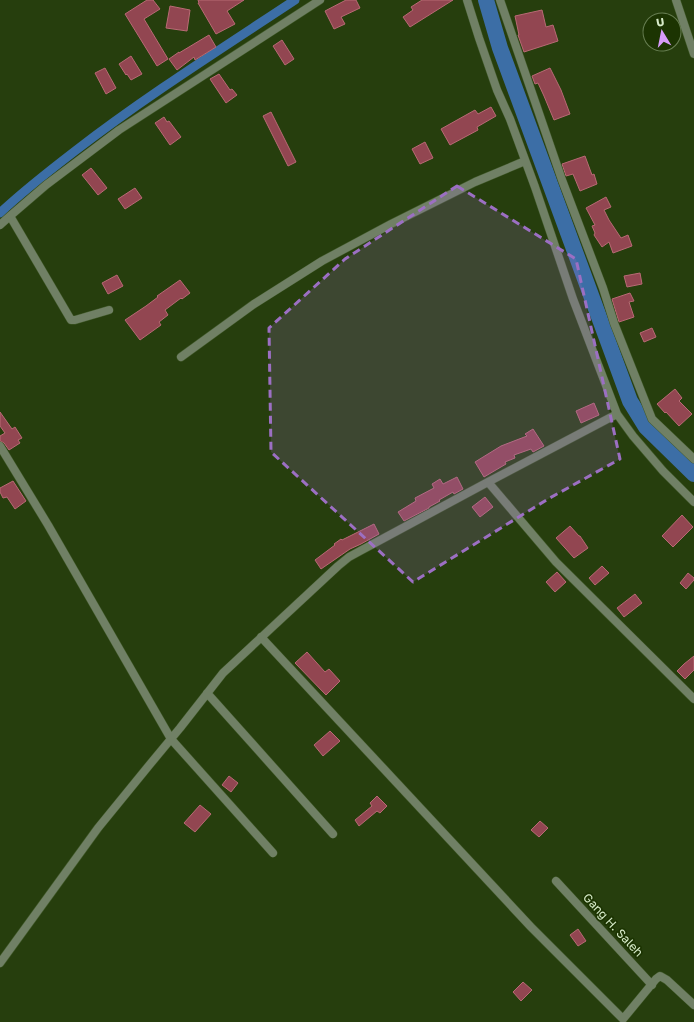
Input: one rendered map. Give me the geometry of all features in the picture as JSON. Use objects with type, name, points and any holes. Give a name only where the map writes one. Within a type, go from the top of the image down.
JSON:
[{"type":"street","points":[[0,225],[46,185],[119,130],[320,0]]},
{"type":"street","points":[[467,0],[478,38],[497,90],[510,119],[573,299],[617,414],[633,436],[694,502]]},
{"type":"street","points":[[500,0],[562,180],[614,323],[652,419],[694,460]]},
{"type":"street","points":[[676,0],[694,54]]},
{"type":"street","points":[[180,357],[254,304],[322,261],[391,224],[475,182],[525,161]]},
{"type":"street","points":[[10,216],[71,320],[109,310]]},
{"type":"street","points":[[0,963],[98,828],[223,673],[338,566],[349,557],[617,414]]},
{"type":"street","points":[[0,446],[48,525],[171,739],[273,853]]},
{"type":"street","points":[[488,482],[556,562],[694,700]]},
{"type":"street","points":[[261,637],[531,927],[622,1021],[660,976],[694,1005]]},
{"type":"street","points":[[207,694],[333,834]]},
{"type":"street","name":"Gang H. Saleh","points":[[556,881],[652,985]]},
{"type":"highlighted area","points":[[457,186],[576,259],[620,459],[548,499],[413,582],[271,452],[269,328],[345,259]]},
{"type":"building","points":[[147,0],[153,0],[160,9],[144,19],[168,59],[157,66],[125,14]]},
{"type":"building","points":[[198,0],[244,0],[227,11],[235,24],[216,34],[198,3]]},
{"type":"building","points":[[346,0],[356,0],[360,8],[341,17],[345,24],[334,29],[325,11]]},
{"type":"building","points":[[422,0],[453,0],[410,27],[403,17],[413,10],[411,7]]},
{"type":"building","points":[[170,6],[190,10],[187,31],[166,28]]},
{"type":"building","points":[[542,10],[546,27],[553,25],[558,41],[524,52],[518,35],[515,16]]},
{"type":"building","points":[[209,35],[216,47],[195,60],[194,57],[177,70],[169,59]]},
{"type":"building","points":[[282,40],[294,59],[285,65],[273,46]]},
{"type":"building","points":[[131,56],[142,74],[131,80],[119,64]]},
{"type":"building","points":[[105,68],[116,88],[106,94],[95,73]]},
{"type":"building","points":[[550,68],[561,90],[570,114],[554,120],[538,83],[535,84],[532,76]]},
{"type":"building","points":[[219,74],[230,90],[232,89],[237,95],[226,103],[210,79]]},
{"type":"building","points":[[491,107],[496,116],[477,127],[478,130],[450,145],[441,129],[475,110],[478,114]]},
{"type":"building","points":[[271,112],[296,162],[288,166],[263,116]]},
{"type":"building","points":[[164,117],[167,122],[169,121],[181,137],[170,145],[155,123]]},
{"type":"building","points":[[425,142],[433,158],[420,164],[412,149]]},
{"type":"building","points":[[585,156],[597,184],[580,191],[573,174],[566,176],[562,164]]},
{"type":"building","points":[[91,168],[107,188],[98,195],[82,175]]},
{"type":"building","points":[[135,188],[142,198],[125,209],[118,199]]},
{"type":"building","points":[[606,197],[611,207],[604,210],[609,220],[621,238],[628,235],[632,246],[613,253],[609,242],[602,247],[594,235],[595,233],[592,226],[595,225],[586,208]]},
{"type":"building","points":[[640,273],[642,284],[627,287],[624,276]]},
{"type":"building","points":[[117,275],[123,286],[108,294],[102,283]]},
{"type":"building","points":[[180,280],[190,293],[165,310],[168,315],[159,322],[161,325],[140,340],[125,320]]},
{"type":"building","points":[[630,293],[634,301],[629,302],[634,317],[619,322],[612,299]]},
{"type":"building","points":[[652,328],[656,337],[644,342],[640,333]]},
{"type":"building","points":[[675,389],[682,398],[679,401],[692,414],[679,426],[657,404]]},
{"type":"building","points":[[594,403],[599,415],[581,423],[576,411]]},
{"type":"building","points":[[0,412],[12,429],[15,427],[22,438],[18,440],[20,443],[9,450],[4,443],[0,441],[0,436],[5,433],[0,426]]},
{"type":"building","points":[[533,429],[544,446],[533,452],[531,449],[514,455],[515,458],[505,462],[506,464],[484,477],[475,462],[501,446],[527,436],[525,434]]},
{"type":"building","points":[[457,477],[463,489],[454,494],[453,492],[429,508],[404,521],[398,512],[416,501],[415,498],[434,488],[432,484],[440,479],[443,484]]},
{"type":"building","points":[[13,481],[26,501],[15,509],[7,497],[3,498],[0,492],[0,488]]},
{"type":"building","points":[[485,497],[493,507],[480,517],[472,507]]},
{"type":"building","points":[[682,515],[693,527],[673,547],[662,536]]},
{"type":"building","points":[[374,524],[379,534],[350,549],[321,569],[315,560],[341,539],[342,540]]},
{"type":"building","points":[[570,526],[580,536],[588,548],[574,558],[556,538]]},
{"type":"building","points":[[602,566],[609,573],[595,585],[589,578]]},
{"type":"building","points":[[557,572],[566,582],[555,592],[546,582]]},
{"type":"building","points":[[688,573],[694,578],[694,580],[686,589],[680,583]]},
{"type":"building","points":[[635,594],[642,603],[624,617],[617,608]]},
{"type":"building","points":[[307,652],[325,672],[329,669],[340,681],[326,695],[295,663]]},
{"type":"building","points":[[694,656],[694,670],[685,679],[677,671]]},
{"type":"building","points":[[330,731],[340,741],[323,756],[314,745]]},
{"type":"building","points":[[229,776],[238,783],[231,792],[222,785]]},
{"type":"building","points":[[377,796],[387,806],[380,813],[377,811],[359,826],[355,820],[372,806],[370,803]]},
{"type":"building","points":[[200,805],[211,814],[195,832],[184,823]]},
{"type":"building","points":[[540,821],[548,828],[539,837],[531,830]]},
{"type":"building","points":[[578,929],[586,941],[578,946],[570,935]]},
{"type":"building","points":[[523,982],[532,990],[521,1001],[513,992]]},
{"type":"waterway","points":[[0,213],[46,174],[128,112],[295,0]]},
{"type":"waterway","points":[[486,0],[500,48],[630,401],[646,427],[694,474]]}]
